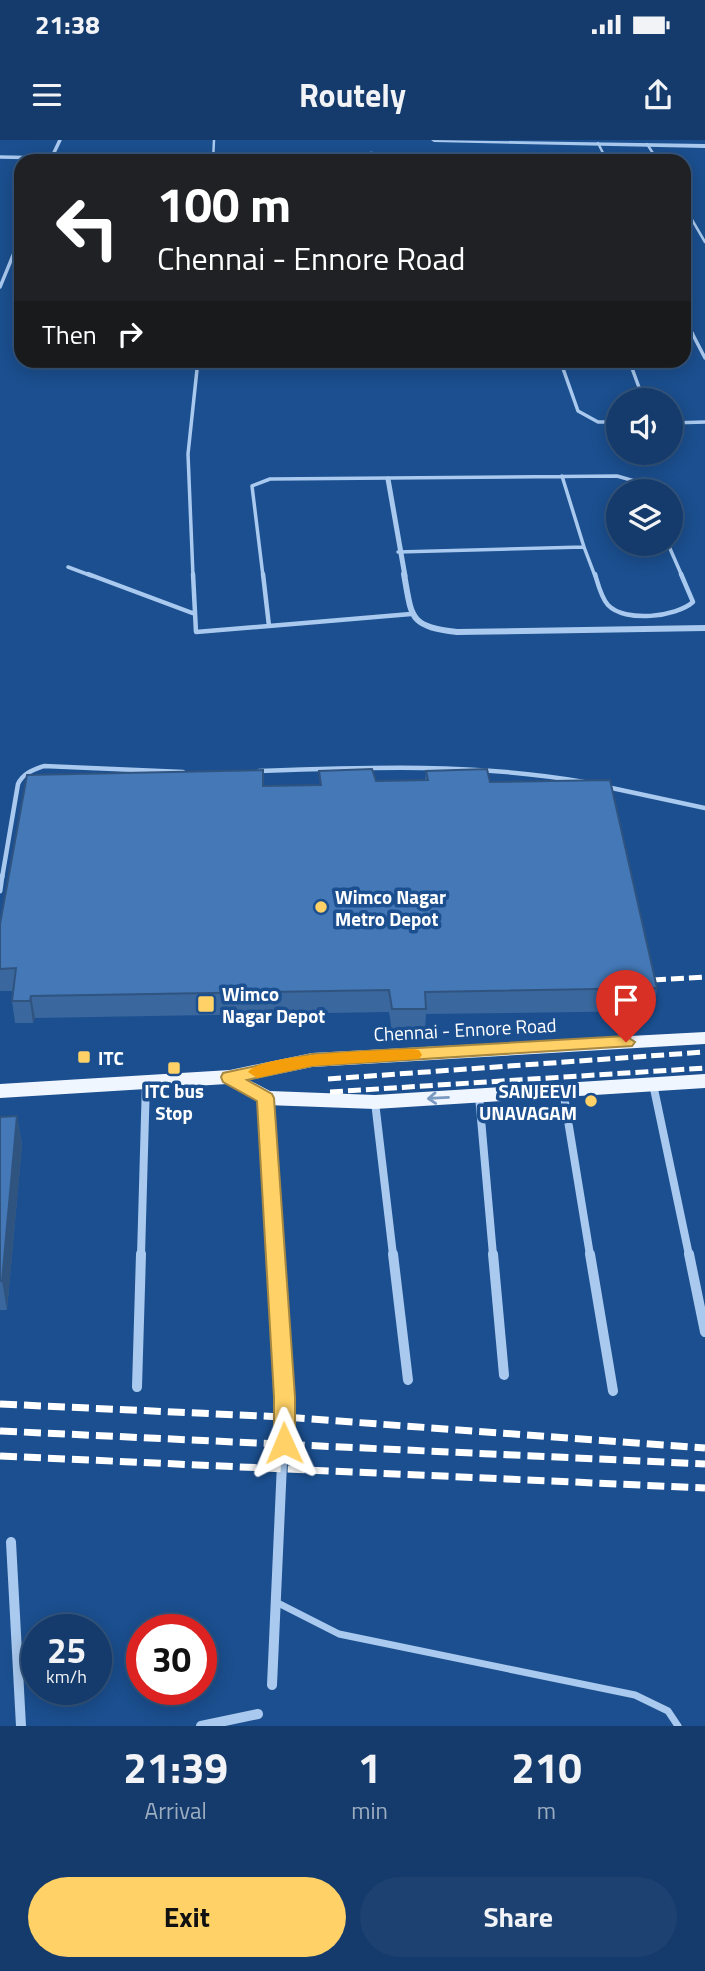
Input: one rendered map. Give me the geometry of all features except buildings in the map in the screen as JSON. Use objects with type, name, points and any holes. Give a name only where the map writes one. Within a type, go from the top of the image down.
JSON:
[{"type":"main road","name":"Chennai - Ennore Road","points":[[0,1091],[230,1077],[312,1060],[705,1038]]},
{"type":"main road","points":[[230,1077],[266,1098],[375,1102],[705,1081]]},
{"type":"street","points":[[434,140],[705,146]]},
{"type":"street","points":[[0,287],[14,254]]},
{"type":"street","points":[[0,272],[7,273]]},
{"type":"street","points":[[388,479],[398,552],[411,614],[427,628],[457,632],[705,628]]},
{"type":"street","points":[[137,1387],[146,1082]]},
{"type":"street","points":[[653,1084],[705,1332]]},
{"type":"street","points":[[563,1090],[613,1391]]},
{"type":"street","points":[[479,1096],[504,1375]]},
{"type":"street","points":[[266,1098],[285,1397],[272,1685]]},
{"type":"street","points":[[375,1102],[408,1380]]},
{"type":"street","points":[[11,1542],[21,1726]]},
{"type":"street","points":[[201,1726],[258,1714]]},
{"type":"lane","points":[[598,143],[604,154]]},
{"type":"lane","points":[[648,144],[654,154]]},
{"type":"lane","points":[[691,217],[705,242]]},
{"type":"lane","points":[[691,331],[705,358]]},
{"type":"lane","points":[[197,368],[188,454],[196,632],[411,614]]},
{"type":"lane","points":[[563,368],[578,411],[597,422],[606,422]]},
{"type":"lane","points":[[632,368],[639,388]]},
{"type":"lane","points":[[683,423],[705,422]]},
{"type":"lane","points":[[562,477],[584,547],[606,603],[613,610],[630,614],[688,608],[693,602],[673,556]]},
{"type":"lane","points":[[269,626],[252,486],[270,479],[632,479]]},
{"type":"lane","points":[[398,552],[584,547]]},
{"type":"lane","points":[[68,567],[195,614]]},
{"type":"lane","points":[[0,891],[18,784],[21,777],[30,771],[64,765],[188,772]]},
{"type":"lane","points":[[256,771],[457,767],[556,776],[592,784]]},
{"type":"lane","points":[[604,786],[705,808]]},
{"type":"lane","points":[[276,1602],[339,1634],[635,1695],[668,1711],[678,1726]]},
{"type":"railway","points":[[635,981],[705,977]]},
{"type":"railway","points":[[328,1079],[705,1052]]},
{"type":"railway","points":[[330,1092],[705,1068]]},
{"type":"railway","points":[[0,1404],[283,1417],[705,1448]]},
{"type":"railway","points":[[0,1431],[705,1464]]},
{"type":"railway","points":[[0,1456],[705,1488]]},
{"type":"slow traffic","points":[[257,1072],[312,1060],[413,1055]]},
{"type":"place","name":"Wimco Nagar Metro Depot","points":[[321,907]]},
{"type":"place","name":"Wimco Nagar Depot","points":[[206,1004]]},
{"type":"place","name":"ITC","points":[[84,1057]]},
{"type":"place","name":"ITC bus Stop","points":[[174,1068]]},
{"type":"place","name":"SANJEEVI UNAVAGAM","points":[[591,1101]]},
{"type":"route","points":[[284,1443],[285,1397],[266,1098],[230,1077],[312,1060],[626,1042]]}]
